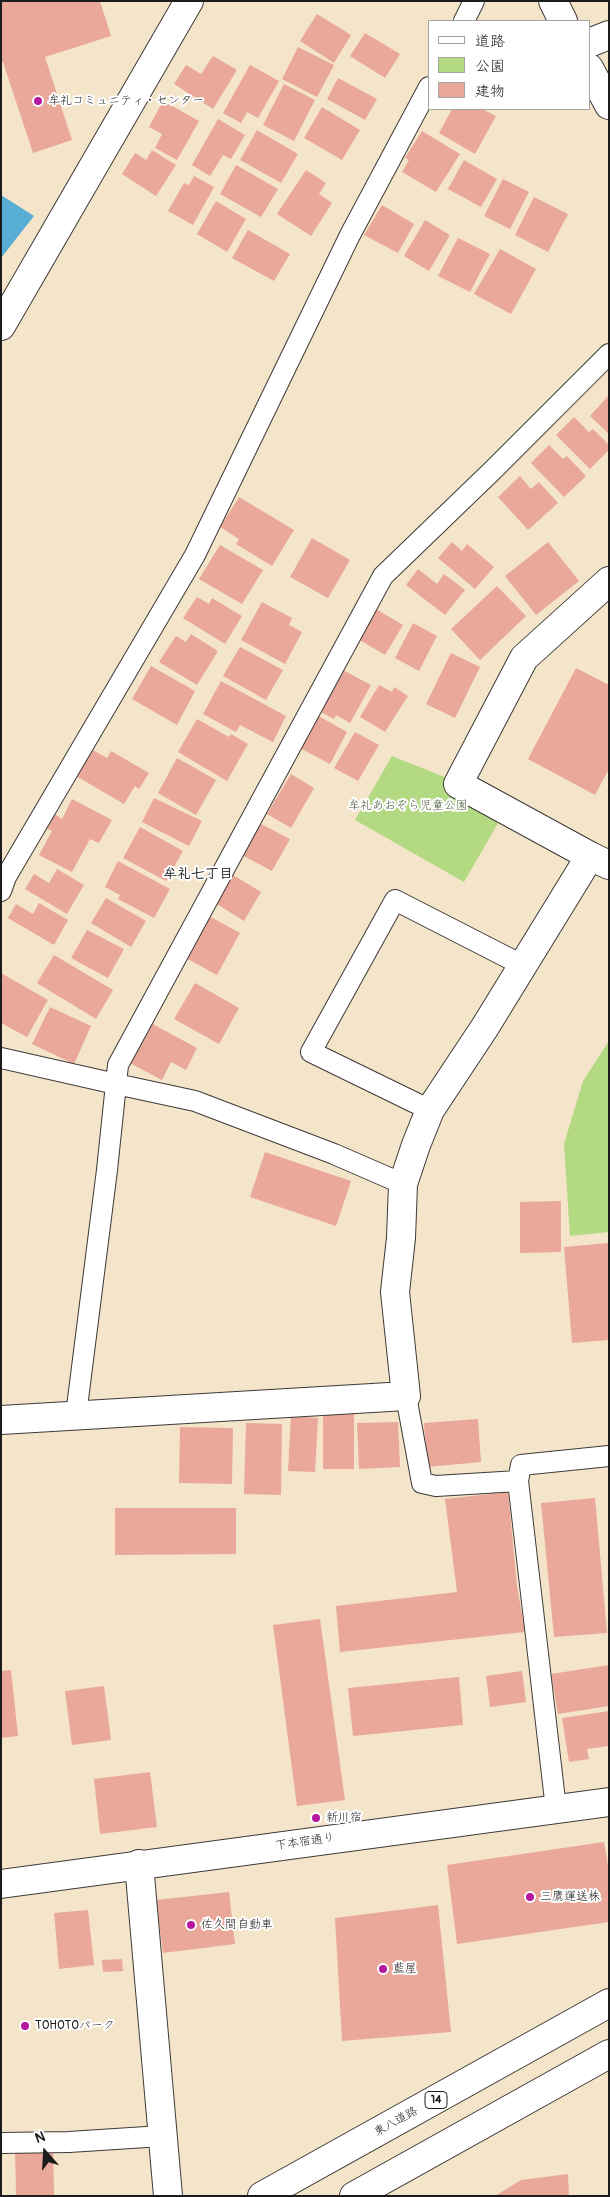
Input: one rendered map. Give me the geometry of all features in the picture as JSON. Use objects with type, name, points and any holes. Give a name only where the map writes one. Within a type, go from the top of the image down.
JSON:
[{"type":"street","points":[[1,326],[189,1]]},
{"type":"street","points":[[553,1],[562,20]]},
{"type":"street","points":[[590,43],[609,35]]},
{"type":"street","points":[[590,70],[609,105]]},
{"type":"street","points":[[1,1420],[406,1396],[396,1292],[403,1184],[430,1110],[522,965],[599,861],[458,784],[524,658],[609,581]]},
{"type":"street","name":"下本宿通り","points":[[1,1884],[609,1802]]},
{"type":"street","points":[[139,1864],[168,2196]]},
{"type":"street","name":"東八道路","points":[[262,2196],[609,2003]]},
{"type":"street","points":[[354,2196],[609,2054]]},
{"type":"lane","points":[[464,20],[474,1]]},
{"type":"lane","points":[[1,891],[6,877],[195,555],[350,235],[428,89]]},
{"type":"lane","points":[[76,1415],[107,1170],[118,1065],[383,576],[514,450],[609,354]]},
{"type":"lane","points":[[430,1110],[310,1052],[395,900],[522,965]]},
{"type":"lane","points":[[1,1058],[195,1101],[334,1154],[403,1184]]},
{"type":"lane","points":[[406,1396],[422,1484],[436,1486],[518,1481]]},
{"type":"lane","points":[[556,1809],[518,1481],[521,1465],[609,1456]]},
{"type":"lane","points":[[1,2143],[69,2142],[162,2136]]},
{"type":"green space","name":"牟礼あおぞら児童公園","points":[[392,756],[447,778],[443,789],[501,818],[464,882],[355,820]]},
{"type":"green space","points":[[609,1041],[609,1232],[570,1236],[564,1144],[583,1081]]},
{"type":"water","points":[[1,195],[34,216],[1,258]]},
{"type":"building","name":"牟礼コミュニティ・センター","points":[[1,1],[100,1],[111,36],[45,57],[72,140],[33,153],[3,62],[1,63]]},
{"type":"building","points":[[317,14],[351,35],[334,63],[300,41]]},
{"type":"building","points":[[365,33],[400,54],[385,78],[350,56]]},
{"type":"building","points":[[298,47],[334,65],[317,97],[282,79]]},
{"type":"building","points":[[213,56],[237,70],[213,109],[174,84],[186,65],[201,74]]},
{"type":"building","points":[[250,65],[279,81],[258,118],[247,112],[241,123],[223,113]]},
{"type":"building","points":[[338,78],[377,99],[365,120],[327,99]]},
{"type":"building","points":[[284,84],[315,100],[294,141],[263,125]]},
{"type":"building","points":[[163,101],[199,121],[177,160],[155,148],[162,134],[149,127]]},
{"type":"building","points":[[322,107],[360,130],[342,160],[304,138]]},
{"type":"building","points":[[451,110],[484,110],[496,116],[475,154],[439,133]]},
{"type":"building","points":[[218,119],[245,135],[231,159],[223,155],[210,176],[192,165]]},
{"type":"building","points":[[257,130],[298,154],[281,183],[240,160]]},
{"type":"building","points":[[422,131],[460,154],[436,192],[402,172],[409,160],[405,158]]},
{"type":"building","points":[[152,150],[176,165],[156,196],[122,174],[135,153],[146,160]]},
{"type":"building","points":[[464,160],[497,179],[481,207],[448,189]]},
{"type":"building","points":[[236,165],[278,189],[261,217],[220,194]]},
{"type":"building","points":[[306,170],[326,183],[319,194],[332,203],[311,236],[277,214]]},
{"type":"building","points":[[194,176],[214,187],[193,225],[168,211],[184,183],[189,185]]},
{"type":"building","points":[[503,179],[529,192],[510,229],[484,216]]},
{"type":"building","points":[[534,197],[568,214],[548,252],[515,235]]},
{"type":"building","points":[[216,201],[246,219],[227,252],[197,234]]},
{"type":"building","points":[[382,205],[414,224],[398,253],[364,235]]},
{"type":"building","points":[[425,220],[450,235],[429,271],[404,256]]},
{"type":"building","points":[[248,230],[290,254],[274,281],[232,258]]},
{"type":"building","points":[[458,238],[490,254],[470,292],[438,276]]},
{"type":"building","points":[[500,249],[536,269],[511,314],[474,294]]},
{"type":"building","points":[[609,395],[609,434],[590,416]]},
{"type":"building","points":[[574,417],[589,432],[593,429],[609,445],[609,450],[590,469],[556,435]]},
{"type":"building","points":[[549,445],[563,459],[567,456],[586,476],[564,497],[531,463]]},
{"type":"building","points":[[520,476],[531,489],[539,482],[558,503],[528,530],[498,497]]},
{"type":"building","points":[[239,497],[294,530],[272,566],[236,544],[239,539],[220,527]]},
{"type":"building","points":[[312,538],[350,560],[328,598],[290,577]]},
{"type":"building","points":[[452,542],[462,551],[467,544],[494,567],[475,589],[438,558]]},
{"type":"building","points":[[548,542],[579,581],[536,615],[505,576]]},
{"type":"building","points":[[220,545],[263,570],[242,604],[199,579]]},
{"type":"building","points":[[418,569],[437,584],[444,574],[465,590],[445,615],[406,585]]},
{"type":"building","points":[[497,586],[526,616],[480,660],[451,629]]},
{"type":"building","points":[[197,597],[209,604],[212,598],[242,616],[225,644],[183,618]]},
{"type":"building","points":[[262,602],[292,618],[289,625],[302,632],[285,664],[241,640]]},
{"type":"building","points":[[376,609],[403,625],[385,655],[358,639]]},
{"type":"building","points":[[413,623],[437,636],[419,671],[395,658]]},
{"type":"building","points":[[191,634],[218,651],[197,685],[159,662],[176,636],[186,642]]},
{"type":"building","points":[[240,647],[283,670],[266,700],[223,676]]},
{"type":"building","points":[[451,653],[480,667],[455,718],[426,704]]},
{"type":"building","points":[[151,666],[195,691],[177,725],[132,699]]},
{"type":"building","points":[[576,668],[609,685],[609,769],[595,795],[528,759]]},
{"type":"building","points":[[341,669],[371,685],[350,723],[336,715],[334,719],[319,711]]},
{"type":"building","points":[[221,681],[286,716],[273,742],[240,725],[236,732],[203,714]]},
{"type":"building","points":[[379,685],[392,692],[394,687],[408,696],[385,732],[360,717]]},
{"type":"building","points":[[317,715],[347,732],[330,764],[300,748]]},
{"type":"building","points":[[197,719],[229,737],[231,734],[248,744],[227,781],[178,752]]},
{"type":"building","points":[[355,732],[379,745],[358,781],[334,768]]},
{"type":"building","points":[[91,749],[107,758],[111,751],[149,773],[139,789],[135,786],[124,804],[76,776]]},
{"type":"building","points":[[177,758],[216,780],[196,815],[158,793]]},
{"type":"building","points":[[291,774],[314,788],[291,828],[267,814]]},
{"type":"building","points":[[154,798],[202,821],[189,846],[142,822]]},
{"type":"building","points":[[72,799],[112,820],[99,843],[90,839],[72,872],[39,855],[52,831],[46,828],[53,813],[62,819]]},
{"type":"building","points":[[259,823],[290,839],[272,871],[242,855]]},
{"type":"building","points":[[140,827],[183,851],[166,881],[123,858]]},
{"type":"building","points":[[118,861],[170,889],[154,918],[118,899],[120,895],[105,887]]},
{"type":"building","points":[[57,869],[84,885],[67,914],[25,889],[34,874],[49,883]]},
{"type":"building","points":[[230,873],[261,892],[244,921],[212,901]]},
{"type":"building","points":[[106,898],[146,921],[131,947],[91,923]]},
{"type":"building","points":[[39,903],[68,920],[54,945],[8,918],[16,904],[33,914]]},
{"type":"building","points":[[207,915],[240,933],[217,975],[184,957]]},
{"type":"building","points":[[87,930],[124,949],[108,978],[71,958]]},
{"type":"building","points":[[54,955],[113,990],[96,1019],[37,983]]},
{"type":"building","points":[[1,973],[48,1000],[27,1037],[1,1023]]},
{"type":"building","points":[[195,983],[239,1008],[219,1044],[174,1019]]},
{"type":"building","points":[[50,1007],[91,1026],[74,1064],[32,1044]]},
{"type":"building","points":[[147,1021],[197,1048],[186,1070],[171,1062],[162,1080],[126,1061]]},
{"type":"building","points":[[265,1152],[351,1181],[336,1226],[250,1197]]},
{"type":"building","points":[[561,1201],[561,1252],[520,1253],[520,1202]]},
{"type":"building","points":[[609,1243],[609,1340],[572,1343],[564,1247]]},
{"type":"building","points":[[323,1413],[354,1414],[354,1469],[323,1469]]},
{"type":"building","points":[[291,1416],[318,1418],[315,1472],[288,1471]]},
{"type":"building","points":[[478,1419],[481,1462],[427,1467],[424,1423]]},
{"type":"building","points":[[398,1422],[400,1467],[359,1469],[357,1423]]},
{"type":"building","points":[[246,1423],[282,1424],[281,1495],[244,1494]]},
{"type":"building","points":[[180,1427],[233,1428],[232,1484],[179,1483]]},
{"type":"building","points":[[508,1492],[517,1586],[525,1632],[340,1652],[336,1606],[457,1592],[445,1499]]},
{"type":"building","points":[[595,1498],[607,1633],[554,1637],[541,1503]]},
{"type":"building","points":[[115,1508],[236,1508],[236,1554],[115,1555]]},
{"type":"building","points":[[320,1619],[345,1800],[297,1806],[273,1625]]},
{"type":"building","points":[[609,1665],[609,1706],[558,1714],[551,1674]]},
{"type":"building","points":[[11,1670],[18,1736],[1,1738],[1,1671]]},
{"type":"building","points":[[522,1671],[526,1702],[490,1707],[486,1676]]},
{"type":"building","points":[[459,1677],[463,1725],[353,1736],[348,1688]]},
{"type":"building","points":[[104,1686],[111,1740],[72,1745],[65,1691]]},
{"type":"building","points":[[609,1711],[609,1746],[587,1749],[589,1759],[569,1762],[562,1718]]},
{"type":"building","points":[[150,1772],[157,1827],[100,1834],[94,1779]]},
{"type":"building","name":"三鷹運送株","points":[[604,1842],[609,1872],[609,1922],[457,1944],[447,1865]]},
{"type":"building","points":[[229,1892],[235,1944],[163,1953],[156,1900]]},
{"type":"building","points":[[438,1905],[451,2032],[342,2041],[335,1918]]},
{"type":"building","points":[[88,1910],[94,1965],[59,1969],[54,1913]]},
{"type":"building","points":[[122,1959],[123,1971],[103,1972],[102,1960]]},
{"type":"building","points":[[53,2146],[54,2196],[16,2196],[15,2147]]},
{"type":"building","points":[[568,2174],[569,2196],[495,2196],[521,2180]]},
{"type":"place","name":"牟礼コミュニティ・センター","points":[[38,101]]},
{"type":"place","name":"新川宿","points":[[316,1818]]},
{"type":"place","name":"三鷹運送株","points":[[530,1897]]},
{"type":"place","name":"佐久間自動車","points":[[191,1925]]},
{"type":"place","name":"藍屋","points":[[383,1969]]},
{"type":"place","name":"TOHOTOパーク","points":[[25,2026]]},
{"type":"district","name":"牟礼七丁目","points":[[198,874]]}]
